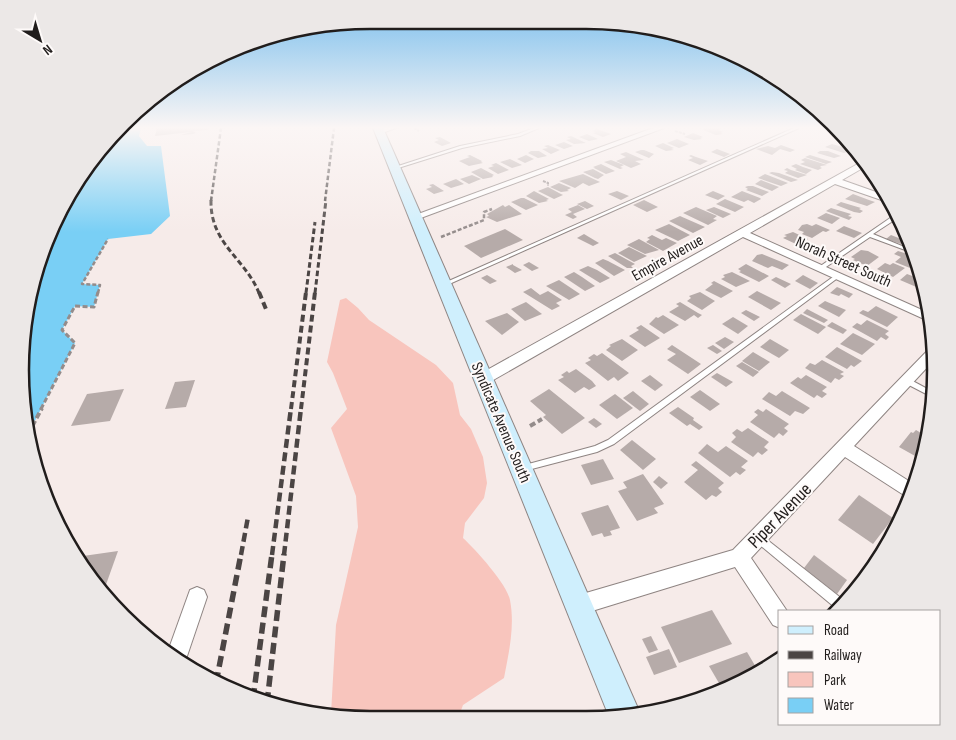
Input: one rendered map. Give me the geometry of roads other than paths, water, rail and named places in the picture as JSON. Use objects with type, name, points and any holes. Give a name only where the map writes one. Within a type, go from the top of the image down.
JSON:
[{"type":"street","name":"Syndicate Avenue South","points":[[392,163],[445,284],[622,709]]},
{"type":"street","points":[[415,217],[565,163]]},
{"type":"street","name":"Empire Avenue","points":[[484,379],[860,166]]},
{"type":"street","points":[[836,181],[881,197]]},
{"type":"street","name":"Norah Street South","points":[[743,233],[923,315]]},
{"type":"street","name":"Piper Avenue","points":[[579,605],[739,557],[927,360]]},
{"type":"street","points":[[844,448],[906,488]]},
{"type":"street","points":[[739,557],[778,615]]},
{"type":"street","points":[[178,652],[197,597]]},
{"type":"lane","points":[[394,168],[412,163]]},
{"type":"lane","points":[[445,284],[719,163]]},
{"type":"lane","points":[[821,268],[892,219]]},
{"type":"lane","points":[[870,235],[905,249]]},
{"type":"lane","points":[[521,468],[597,449],[611,442],[837,276]]},
{"type":"lane","points":[[907,381],[927,392]]},
{"type":"lane","points":[[758,538],[836,602]]},
{"type":"water","points":[[99,163],[163,163],[170,216],[151,234],[108,239],[82,284],[100,285],[94,307],[75,306],[62,330],[75,343],[33,424],[29,392],[29,348],[35,303],[47,260],[64,219],[74,199]]},
{"type":"railway","points":[[211,201],[216,163]]},
{"type":"railway","points":[[325,201],[330,163]]},
{"type":"railway","points":[[315,293],[326,200]]},
{"type":"railway","points":[[211,201],[212,215],[222,240],[253,281],[259,293]]},
{"type":"railway","points":[[306,293],[315,222]]},
{"type":"railway","points":[[259,292],[266,309]]},
{"type":"railway","points":[[291,409],[306,292]]},
{"type":"railway","points":[[301,409],[315,292]]},
{"type":"railway","points":[[272,555],[291,408]]},
{"type":"railway","points":[[284,555],[301,408]]},
{"type":"railway","points":[[241,555],[248,517]]},
{"type":"railway","points":[[218,675],[241,554]]},
{"type":"railway","points":[[254,691],[272,554]]},
{"type":"railway","points":[[268,695],[284,554]]}]
